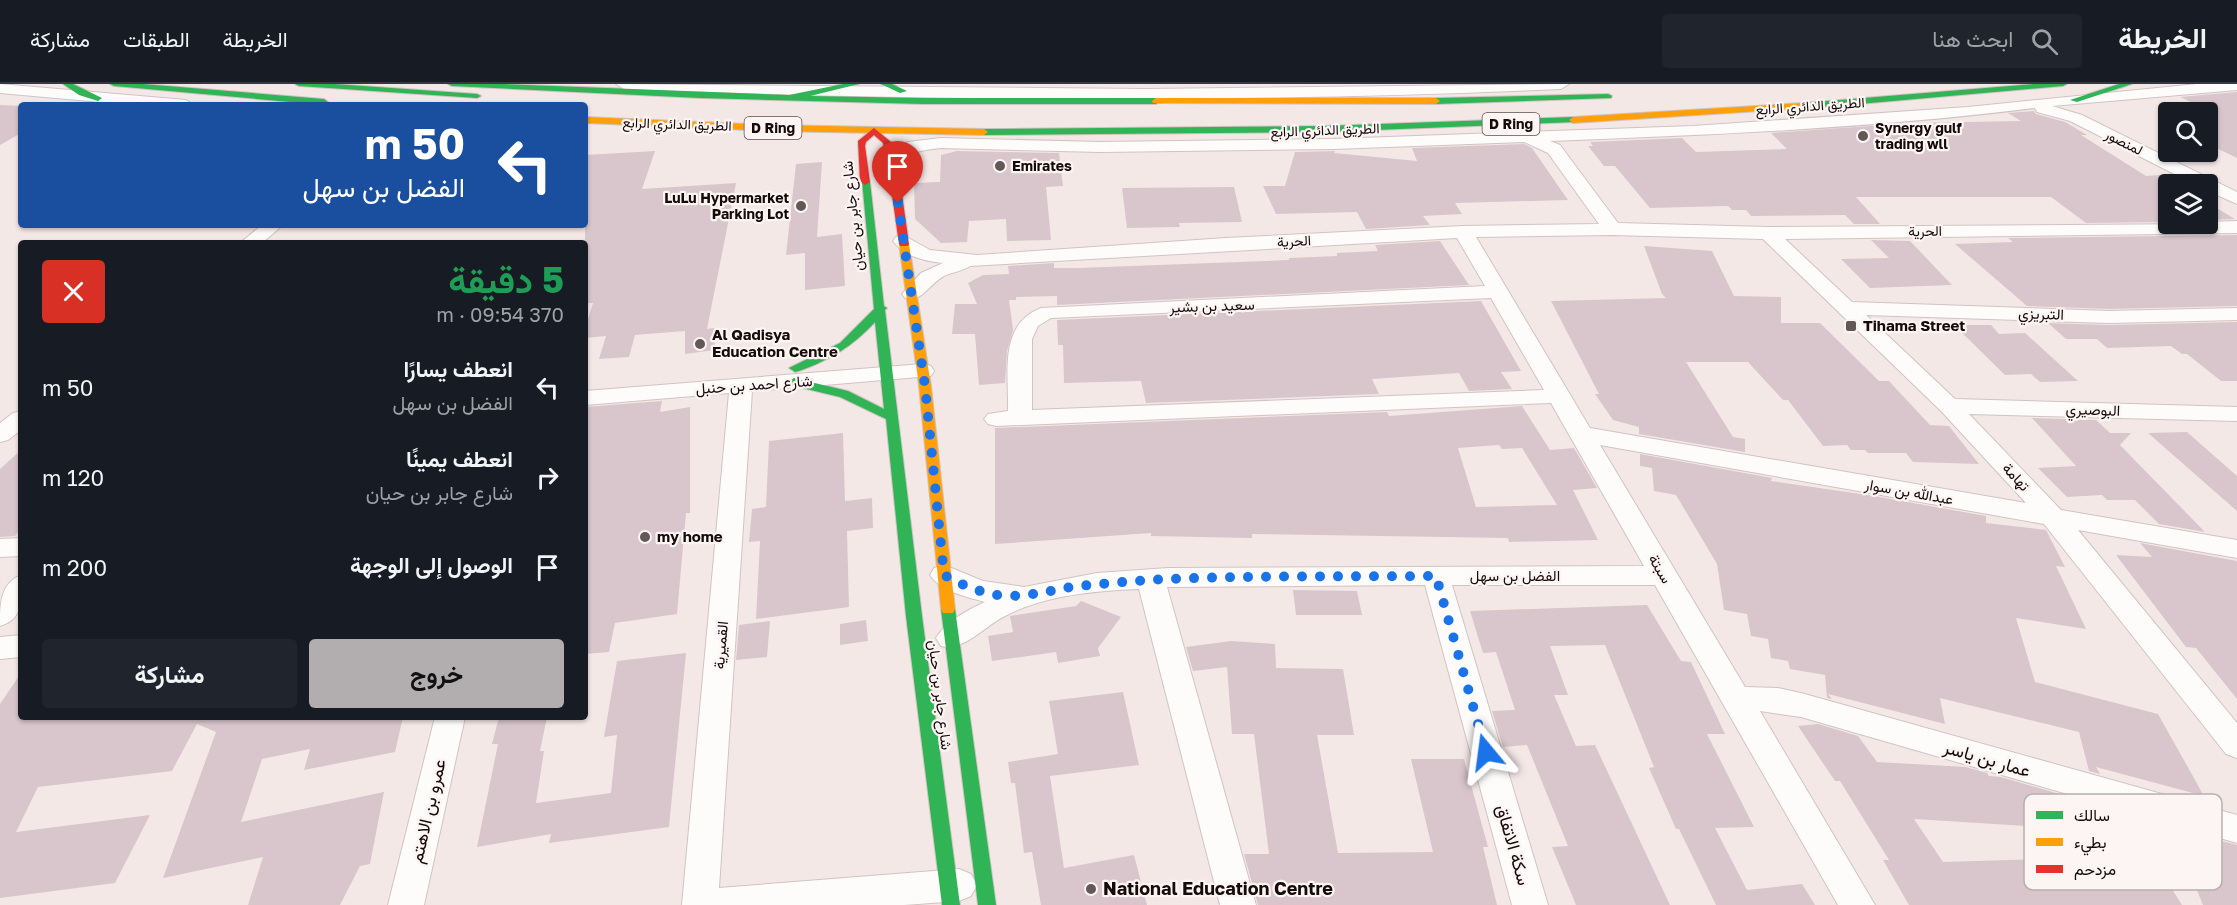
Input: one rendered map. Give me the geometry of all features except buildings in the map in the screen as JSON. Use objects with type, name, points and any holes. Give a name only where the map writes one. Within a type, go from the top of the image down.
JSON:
[{"type":"main road","points":[[68,84],[82,93],[98,98]]},
{"type":"main road","points":[[114,84],[321,102]]},
{"type":"main road","points":[[299,84],[573,101],[845,114],[867,122],[874,131],[887,121],[903,115],[1444,108],[1475,101]]},
{"type":"main road","name":"الطريق الدائري الرابع","points":[[452,84],[789,98],[1066,103],[1475,101],[1617,96]]},
{"type":"main road","points":[[789,98],[855,84]]},
{"type":"main road","points":[[885,84],[903,91]]},
{"type":"main road","name":"الطريق الدائري الرابع","points":[[588,120],[958,133],[1275,132],[1615,119],[1872,101],[2063,84]]},
{"type":"main road","points":[[2074,100],[2128,84]]},
{"type":"main road","points":[[1406,90],[1475,101]]},
{"type":"main road","points":[[1872,101],[1988,109]]},
{"type":"main road","points":[[588,110],[787,118],[804,112]]},
{"type":"main road","points":[[958,133],[947,128],[945,123],[960,119],[1281,118],[1343,110]]},
{"type":"main road","points":[[672,124],[704,134],[809,143]]},
{"type":"main road","name":"شارع جابر بن حيان","points":[[950,896],[891,417],[862,141],[874,131],[884,138],[892,159],[912,294],[922,364],[951,638],[985,894]]},
{"type":"main road","points":[[1275,132],[1333,144]]},
{"type":"main road","points":[[1101,147],[1144,134]]},
{"type":"main road","points":[[844,149],[864,155]]},
{"type":"main road","points":[[794,375],[844,349],[855,340],[881,308]]},
{"type":"main road","points":[[794,375],[857,398],[891,417]]},
{"type":"street","points":[[624,84],[830,90],[1125,94],[1363,88],[1406,90],[1561,84]]},
{"type":"street","points":[[1385,84],[1406,90]]},
{"type":"street","name":"الطريق الدائري الرابع","points":[[892,159],[901,151],[933,144],[1101,147],[1333,144],[1523,138],[1559,142],[1988,109],[2237,85]]},
{"type":"street","points":[[0,88],[148,102]]},
{"type":"street","points":[[2074,100],[2069,108],[2076,118]]},
{"type":"street","name":"لمنصور","points":[[2022,106],[2050,110],[2076,118],[2237,199]]},
{"type":"street","points":[[1559,142],[1612,230]]},
{"type":"street","name":"الحرية","points":[[912,294],[921,280],[930,274],[944,268],[977,261],[1226,244],[1463,232],[1612,230],[1768,233],[2237,227]]},
{"type":"street","points":[[254,240],[270,228]]},
{"type":"street","name":"سبتة","points":[[1463,232],[1857,905]]},
{"type":"street","name":"تهامة","points":[[1768,233],[1949,406],[2054,517],[2237,745]]},
{"type":"street","name":"الحرية","points":[[903,241],[925,255],[977,261]]},
{"type":"street","name":"سعيد بن بشير","points":[[1020,418],[1021,339],[1024,327],[1032,318],[1048,312],[1497,292]]},
{"type":"street","name":"التبريزي","points":[[1845,308],[2109,317],[2237,314]]},
{"type":"street","name":"شارع احمد بن حنبل","points":[[588,382],[794,375],[922,364]]},
{"type":"street","name":"شارع احمد بن حنبل","points":[[588,398],[741,386],[794,375]]},
{"type":"street","name":"القميرية","points":[[700,905],[741,386]]},
{"type":"street","points":[[996,419],[1559,396]]},
{"type":"street","name":"البوصيري","points":[[1949,406],[2237,414]]},
{"type":"street","name":"عبدالله بن سوار","points":[[1581,434],[2237,549]]},
{"type":"street","points":[[0,548],[18,547]]},
{"type":"street","name":"الفضل بن سهل","points":[[944,575],[962,585],[983,592],[1007,596],[1031,595],[1101,584],[1230,577],[1663,574]]},
{"type":"street","name":"سكة الاتفاق","points":[[1436,576],[1530,905]]},
{"type":"street","points":[[1151,580],[1238,905]]},
{"type":"street","points":[[0,616],[18,589]]},
{"type":"street","name":"الفضل بن سهل","points":[[951,638],[974,619],[1001,604],[1031,595]]},
{"type":"street","points":[[0,648],[18,646]]},
{"type":"street","name":"عمار بن ياسر","points":[[1735,698],[1767,699],[1801,705],[2114,794]]},
{"type":"street","name":"عمرو بن الاهتم","points":[[406,905],[449,720]]},
{"type":"street","name":"عمار بن ياسر","points":[[2222,825],[2237,829]]},
{"type":"street","points":[[708,905],[985,894]]},
{"type":"traffic: fast","points":[[67,84],[82,93],[98,98]]},
{"type":"traffic: fast","points":[[114,84],[324,102]]},
{"type":"traffic: fast","points":[[299,84],[477,96]]},
{"type":"traffic: fast","points":[[452,84],[700,96],[923,101],[1156,101]]},
{"type":"traffic: fast","points":[[789,98],[855,84]]},
{"type":"traffic: fast","points":[[885,84],[903,91]]},
{"type":"traffic: fast","points":[[1803,106],[2063,84]]},
{"type":"traffic: fast","points":[[2074,100],[2128,84]]},
{"type":"traffic: fast","points":[[1436,101],[1608,96]]},
{"type":"traffic: fast","points":[[984,132],[1324,129],[1573,120]]},
{"type":"traffic: fast","points":[[865,182],[914,616],[951,905]]},
{"type":"traffic: fast","points":[[795,368],[823,358],[844,346],[881,308]]},
{"type":"traffic: fast","points":[[794,382],[844,394],[891,417]]},
{"type":"traffic: fast","points":[[948,609],[987,905]]},
{"type":"traffic: slow","points":[[1156,101],[1436,101]]},
{"type":"traffic: slow","points":[[1573,120],[1803,106]]},
{"type":"traffic: slow","points":[[588,120],[770,128],[984,132]]},
{"type":"traffic: slow","points":[[904,244],[925,386],[948,609]]},
{"type":"traffic: jam","points":[[865,182],[861,146],[862,141],[874,131],[887,142],[892,159],[904,244]]},
{"type":"place","name":"Synergy gulf trading wll","points":[[1863,136]]},
{"type":"place","name":"Emirates","points":[[1000,166]]},
{"type":"place","name":"LuLu Hypermarket Parking Lot","points":[[801,206]]},
{"type":"place","name":"Tihama Street","points":[[1851,326]]},
{"type":"place","name":"Al Qadisya Education Centre","points":[[700,344]]},
{"type":"place","name":"my home","points":[[645,537]]},
{"type":"place","name":"National Education Centre","points":[[1091,889]]},
{"type":"route","points":[[898,203],[922,357],[944,575],[962,585],[983,592],[1007,596],[1031,595],[1111,582],[1151,580],[1230,577],[1436,576],[1486,752]]}]
